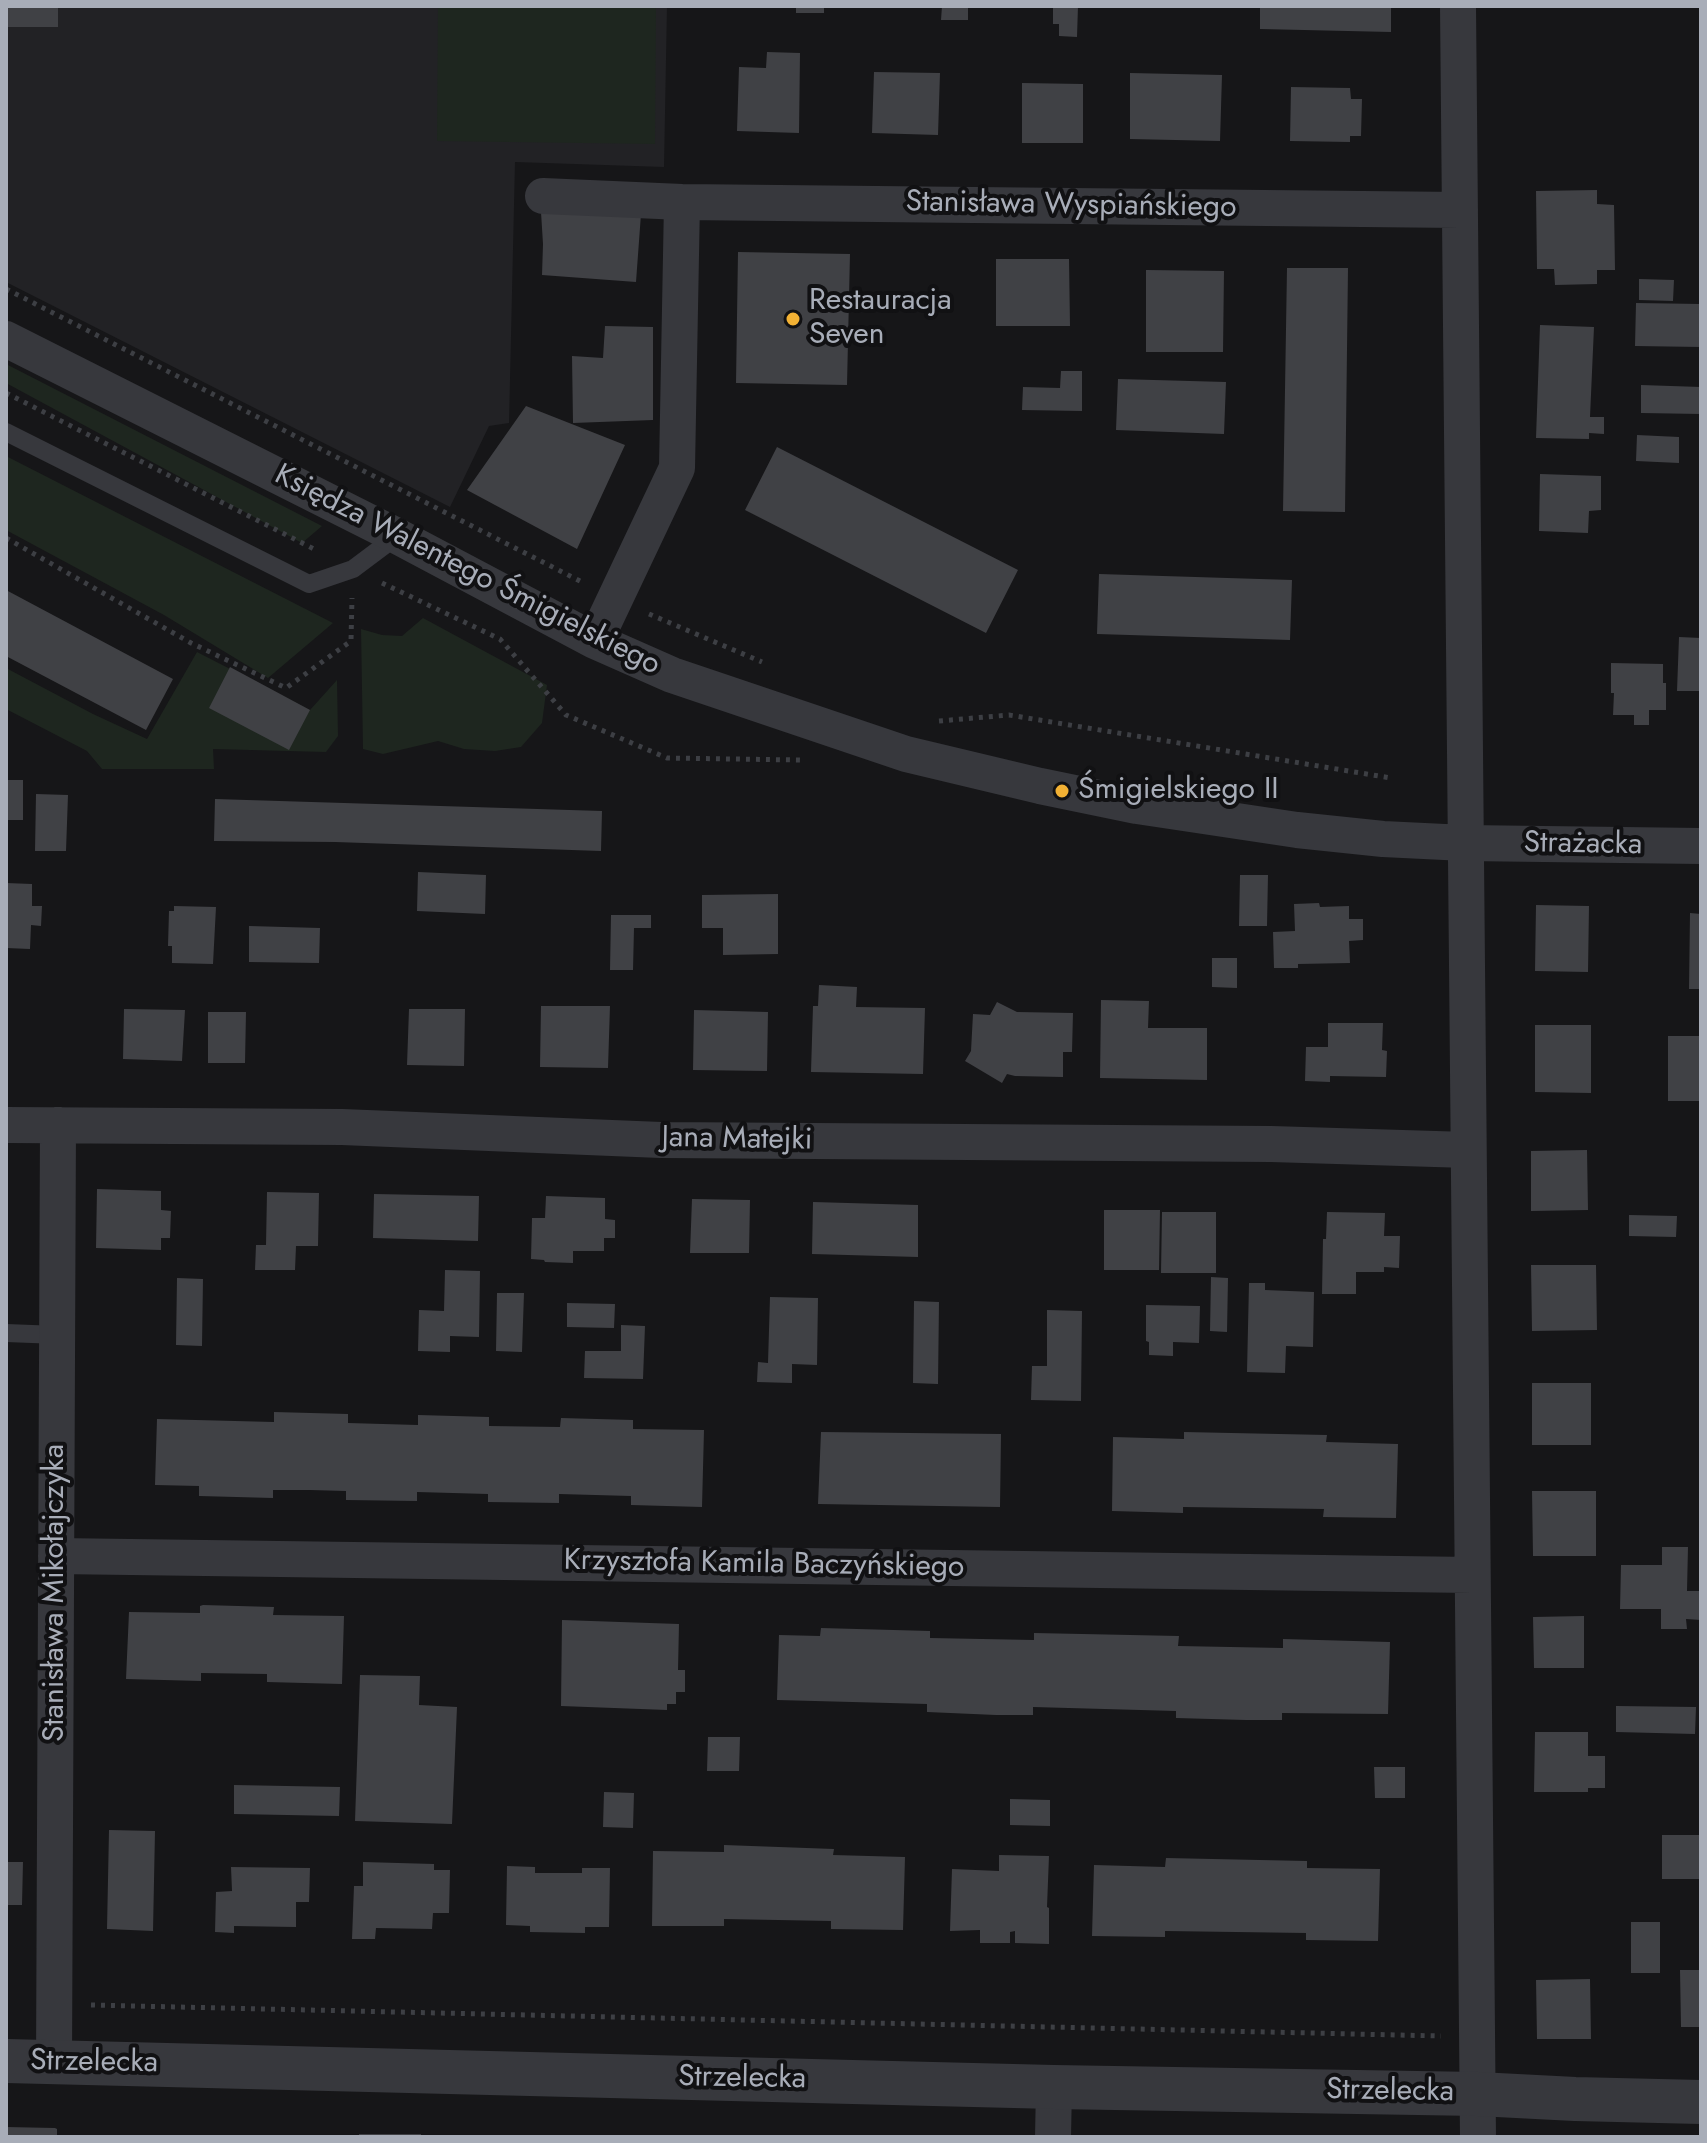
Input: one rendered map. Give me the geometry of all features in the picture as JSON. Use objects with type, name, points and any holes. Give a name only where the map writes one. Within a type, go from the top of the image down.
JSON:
[{"type":"street","points":[[1458,6],[1478,2137]]},
{"type":"street","name":"Stanisława Wyspiańskiego","points":[[543,196],[682,202],[1460,210]]},
{"type":"street","points":[[595,641],[677,468],[682,202]]},
{"type":"street","name":"Księdza Walentego Śmigielskiego","points":[[6,339],[397,536],[595,641],[672,675],[906,754],[1040,786],[1137,806],[1297,830],[1465,843]]},
{"type":"street","name":"Strażacka","points":[[1465,843],[1701,846]]},
{"type":"street","name":"Jana Matejki","points":[[6,1125],[342,1127],[661,1140],[1271,1144],[1468,1150]]},
{"type":"street","name":"Stanisława Mikołajczyka","points":[[54,2062],[58,1125]]},
{"type":"street","name":"Krzysztofa Kamila Baczyńskiego","points":[[56,1556],[1472,1575]]},
{"type":"street","name":"Strzelecka","points":[[6,2061],[1054,2087],[1478,2094],[1701,2102]]},
{"type":"street","points":[[1053,2137],[1054,2087]]},
{"type":"lane","points":[[6,432],[309,584],[353,569],[397,536]]},
{"type":"lane","points":[[6,1333],[58,1335]]},
{"type":"path","points":[[6,289],[615,599],[775,668]]},
{"type":"path","points":[[6,393],[353,569],[351,641],[286,688],[191,643],[6,538]]},
{"type":"path","points":[[935,721],[1009,715],[1391,778]]},
{"type":"path","points":[[54,2004],[1443,2037]]},
{"type":"shaded area","points":[[6,6],[667,6],[664,167],[515,162],[509,423],[489,426],[450,507],[6,282]]},
{"type":"shaded area","points":[[438,6],[656,6],[655,144],[437,141]]},
{"type":"shaded area","points":[[6,364],[322,526],[302,543],[6,383]]},
{"type":"shaded area","points":[[6,456],[333,623],[268,678],[164,615],[6,530]]},
{"type":"shaded area","points":[[423,618],[547,685],[542,723],[521,747],[495,751],[464,749],[438,741],[383,754],[363,749],[361,629],[402,636]]},
{"type":"shaded area","points":[[197,652],[310,710],[337,680],[338,736],[326,752],[213,749],[214,769],[102,769],[87,751],[6,709],[6,668],[147,739]]},
{"type":"building","points":[[6,6],[58,6],[58,27],[6,27]]},
{"type":"building","points":[[796,6],[824,6],[824,13],[796,13]]},
{"type":"building","points":[[942,6],[968,6],[968,20],[941,20]]},
{"type":"building","points":[[1053,6],[1078,6],[1077,37],[1059,36],[1059,24],[1053,24]]},
{"type":"building","points":[[1260,6],[1391,6],[1391,32],[1260,29]]},
{"type":"building","points":[[767,52],[800,53],[799,133],[737,131],[739,67],[766,68]]},
{"type":"building","points":[[874,72],[940,73],[938,135],[872,133]]},
{"type":"building","points":[[1130,73],[1222,75],[1220,141],[1130,139]]},
{"type":"building","points":[[1022,83],[1083,84],[1083,143],[1022,143]]},
{"type":"building","points":[[1291,87],[1350,88],[1351,99],[1362,99],[1361,136],[1350,136],[1350,142],[1290,141]]},
{"type":"building","points":[[1597,190],[1597,204],[1614,205],[1615,270],[1597,270],[1597,284],[1555,285],[1554,269],[1537,269],[1536,191]]},
{"type":"building","points":[[541,212],[641,214],[636,282],[542,275]]},
{"type":"building","name":"Restauracja Seven","points":[[738,252],[850,254],[847,385],[736,383]]},
{"type":"building","points":[[996,259],[1069,259],[1070,326],[996,326]]},
{"type":"building","points":[[1287,268],[1348,268],[1345,512],[1283,511]]},
{"type":"building","points":[[1146,270],[1224,271],[1223,352],[1146,352]]},
{"type":"building","points":[[1639,279],[1674,280],[1673,301],[1639,300]]},
{"type":"building","points":[[1636,303],[1701,304],[1701,347],[1635,346]]},
{"type":"building","points":[[1540,325],[1594,327],[1590,417],[1604,417],[1604,434],[1589,433],[1589,439],[1536,438]]},
{"type":"building","points":[[605,326],[653,327],[653,420],[573,423],[572,356],[603,358]]},
{"type":"building","points":[[1061,371],[1082,371],[1082,411],[1022,410],[1023,387],[1060,388]]},
{"type":"building","points":[[1118,379],[1226,382],[1224,434],[1116,430]]},
{"type":"building","points":[[1641,385],[1701,387],[1701,414],[1641,413]]},
{"type":"building","points":[[526,406],[625,445],[577,549],[467,490]]},
{"type":"building","points":[[1637,435],[1679,437],[1679,463],[1636,461]]},
{"type":"building","points":[[777,447],[1018,570],[986,633],[745,510]]},
{"type":"building","points":[[1540,474],[1601,476],[1601,510],[1589,511],[1588,533],[1539,531]]},
{"type":"building","points":[[1099,574],[1292,580],[1290,640],[1097,634]]},
{"type":"building","points":[[6,590],[173,679],[146,730],[6,656]]},
{"type":"building","points":[[1679,637],[1701,638],[1701,691],[1677,691]]},
{"type":"building","points":[[1611,663],[1663,664],[1666,710],[1649,710],[1649,725],[1634,725],[1634,715],[1613,715]]},
{"type":"building","points":[[230,667],[310,710],[289,750],[209,708]]},
{"type":"building","points":[[6,780],[23,780],[23,820],[6,820]]},
{"type":"building","points":[[36,794],[68,795],[66,851],[35,851]]},
{"type":"building","points":[[215,799],[602,811],[601,851],[214,841]]},
{"type":"building","points":[[418,872],[486,875],[485,914],[417,911]]},
{"type":"building","points":[[1240,875],[1268,875],[1267,926],[1239,926]]},
{"type":"building","points":[[6,883],[32,884],[32,906],[42,906],[41,926],[31,925],[30,949],[6,948]]},
{"type":"building","points":[[778,894],[778,954],[723,955],[723,928],[702,928],[702,895]]},
{"type":"building","points":[[1319,903],[1320,907],[1349,906],[1349,919],[1363,919],[1363,940],[1349,941],[1350,963],[1298,964],[1298,968],[1274,968],[1273,932],[1295,931],[1294,904]]},
{"type":"building","points":[[1536,905],[1589,906],[1588,972],[1535,971]]},
{"type":"building","points":[[174,906],[216,907],[213,964],[172,963],[172,946],[168,946],[169,911],[174,911]]},
{"type":"building","points":[[1690,913],[1701,914],[1701,989],[1689,989]]},
{"type":"building","points":[[611,915],[651,915],[651,928],[634,928],[633,970],[610,970]]},
{"type":"building","points":[[249,926],[320,928],[319,963],[249,962]]},
{"type":"building","points":[[1212,958],[1237,958],[1237,988],[1212,987]]},
{"type":"building","points":[[819,985],[857,987],[856,1007],[925,1008],[923,1074],[811,1072],[813,1006],[818,1006]]},
{"type":"building","points":[[1101,1000],[1149,1001],[1148,1028],[1207,1028],[1207,1080],[1100,1078]]},
{"type":"building","points":[[997,1002],[1017,1012],[1073,1013],[1072,1052],[1063,1052],[1063,1077],[1007,1074],[1002,1083],[965,1061],[971,1051],[973,1014],[990,1015]]},
{"type":"building","points":[[541,1006],[610,1006],[608,1068],[540,1067]]},
{"type":"building","points":[[124,1009],[185,1010],[182,1061],[123,1059]]},
{"type":"building","points":[[409,1009],[465,1009],[464,1066],[407,1065]]},
{"type":"building","points":[[694,1010],[768,1012],[767,1071],[693,1070]]},
{"type":"building","points":[[208,1012],[246,1012],[245,1063],[208,1063]]},
{"type":"building","points":[[1328,1023],[1383,1023],[1382,1050],[1387,1051],[1386,1077],[1330,1076],[1330,1082],[1305,1081],[1306,1047],[1328,1047]]},
{"type":"building","points":[[1535,1025],[1591,1025],[1591,1093],[1535,1092]]},
{"type":"building","points":[[1668,1036],[1701,1036],[1701,1101],[1668,1101]]},
{"type":"building","points":[[1587,1150],[1588,1210],[1531,1211],[1531,1151]]},
{"type":"building","points":[[97,1189],[161,1191],[161,1210],[171,1211],[170,1238],[161,1238],[161,1250],[96,1248]]},
{"type":"building","points":[[267,1192],[319,1193],[318,1246],[296,1246],[295,1270],[255,1270],[256,1245],[266,1245]]},
{"type":"building","points":[[374,1194],[479,1196],[478,1241],[373,1238]]},
{"type":"building","points":[[546,1196],[605,1198],[605,1219],[615,1220],[615,1238],[604,1238],[604,1251],[573,1251],[573,1263],[531,1259],[532,1218],[545,1218]]},
{"type":"building","points":[[692,1199],[750,1200],[749,1253],[690,1253]]},
{"type":"building","points":[[813,1202],[918,1205],[918,1257],[812,1254]]},
{"type":"building","points":[[1104,1210],[1160,1210],[1159,1270],[1104,1270]]},
{"type":"building","points":[[1162,1212],[1216,1212],[1216,1273],[1161,1273]]},
{"type":"building","points":[[1327,1212],[1385,1213],[1384,1236],[1400,1236],[1399,1268],[1384,1267],[1384,1272],[1356,1272],[1356,1294],[1322,1294]]},
{"type":"building","points":[[1629,1215],[1677,1216],[1676,1237],[1629,1236]]},
{"type":"building","points":[[1531,1265],[1596,1265],[1597,1330],[1532,1331]]},
{"type":"building","points":[[445,1270],[480,1271],[479,1337],[450,1336],[450,1352],[418,1351],[419,1310],[444,1311]]},
{"type":"building","points":[[1211,1277],[1228,1278],[1227,1332],[1210,1331]]},
{"type":"building","points":[[177,1278],[203,1279],[202,1346],[176,1345]]},
{"type":"building","points":[[1249,1283],[1265,1283],[1265,1290],[1314,1292],[1313,1347],[1286,1346],[1285,1373],[1247,1372]]},
{"type":"building","points":[[497,1293],[524,1293],[522,1352],[496,1351]]},
{"type":"building","points":[[770,1297],[818,1298],[817,1365],[792,1364],[792,1383],[757,1382],[758,1362],[768,1363]]},
{"type":"building","points":[[914,1301],[939,1302],[938,1384],[913,1383]]},
{"type":"building","points":[[567,1303],[615,1304],[614,1328],[567,1327]]},
{"type":"building","points":[[1146,1305],[1200,1306],[1199,1343],[1173,1342],[1173,1356],[1149,1355]]},
{"type":"building","points":[[1047,1310],[1082,1311],[1081,1401],[1031,1400],[1032,1366],[1047,1366]]},
{"type":"building","points":[[621,1325],[645,1326],[643,1379],[584,1378],[585,1351],[621,1351]]},
{"type":"building","points":[[1532,1383],[1591,1383],[1591,1445],[1532,1445]]},
{"type":"building","points":[[274,1412],[348,1414],[348,1423],[418,1425],[418,1415],[489,1417],[489,1426],[560,1427],[561,1418],[633,1420],[633,1429],[704,1430],[702,1507],[631,1505],[631,1496],[559,1494],[559,1503],[488,1502],[488,1494],[417,1492],[417,1501],[346,1500],[346,1491],[310,1490],[273,1490],[273,1498],[199,1496],[199,1486],[155,1485],[157,1419],[274,1422]]},
{"type":"building","points":[[821,1432],[1001,1434],[1000,1507],[818,1504]]},
{"type":"building","points":[[1184,1432],[1327,1435],[1326,1442],[1398,1444],[1396,1518],[1323,1517],[1324,1509],[1183,1507],[1183,1513],[1112,1511],[1113,1437],[1184,1439]]},
{"type":"building","points":[[1532,1491],[1596,1491],[1596,1556],[1533,1556]]},
{"type":"building","points":[[1662,1547],[1688,1547],[1687,1591],[1701,1591],[1701,1620],[1686,1619],[1687,1629],[1661,1629],[1661,1609],[1620,1609],[1621,1565],[1662,1565]]},
{"type":"building","points":[[200,1606],[274,1607],[273,1615],[344,1616],[342,1684],[267,1682],[267,1674],[201,1673],[201,1681],[126,1679],[129,1612],[200,1613]]},
{"type":"building","points":[[1584,1616],[1584,1668],[1534,1668],[1533,1617]]},
{"type":"building","points":[[562,1620],[679,1624],[678,1670],[685,1670],[685,1692],[676,1692],[676,1704],[667,1704],[667,1710],[561,1706]]},
{"type":"building","points":[[821,1628],[930,1631],[930,1638],[1034,1640],[1034,1633],[1179,1636],[1178,1646],[1283,1648],[1283,1639],[1390,1642],[1388,1714],[1282,1713],[1282,1720],[1246,1720],[1176,1718],[1176,1711],[1033,1707],[1033,1715],[996,1715],[927,1712],[927,1704],[777,1700],[779,1635],[820,1636]]},
{"type":"building","points":[[360,1675],[420,1676],[419,1705],[457,1707],[452,1824],[355,1821]]},
{"type":"building","points":[[1616,1706],[1696,1707],[1695,1734],[1616,1732]]},
{"type":"building","points":[[1535,1732],[1588,1732],[1588,1756],[1605,1756],[1605,1788],[1588,1788],[1588,1792],[1534,1792]]},
{"type":"building","points":[[708,1737],[740,1737],[739,1771],[707,1771]]},
{"type":"building","points":[[1374,1767],[1405,1767],[1405,1798],[1375,1798]]},
{"type":"building","points":[[234,1785],[340,1787],[339,1816],[234,1814]]},
{"type":"building","points":[[604,1792],[634,1793],[633,1828],[603,1827]]},
{"type":"building","points":[[1010,1799],[1050,1800],[1050,1826],[1010,1825]]},
{"type":"building","points":[[109,1830],[155,1831],[153,1931],[107,1929]]},
{"type":"building","points":[[1662,1835],[1700,1835],[1701,1879],[1662,1879]]},
{"type":"building","points":[[724,1845],[834,1849],[833,1855],[905,1857],[903,1930],[831,1929],[831,1921],[724,1919],[724,1926],[652,1926],[653,1851],[724,1852]]},
{"type":"building","points":[[999,1855],[1049,1856],[1049,1944],[1015,1943],[1015,1931],[1010,1932],[1010,1943],[980,1943],[980,1930],[950,1931],[952,1869],[999,1871]]},
{"type":"building","points":[[1166,1858],[1307,1861],[1307,1868],[1380,1869],[1378,1941],[1306,1940],[1306,1933],[1165,1931],[1165,1937],[1092,1936],[1094,1865],[1165,1867]]},
{"type":"building","points":[[6,1862],[23,1862],[22,1905],[6,1905]]},
{"type":"building","points":[[363,1862],[434,1864],[434,1870],[450,1870],[449,1913],[433,1913],[432,1929],[376,1928],[375,1939],[352,1939],[354,1886],[363,1886]]},
{"type":"building","points":[[507,1866],[535,1867],[535,1873],[582,1873],[582,1868],[610,1868],[609,1927],[585,1927],[585,1933],[530,1932],[530,1926],[506,1925]]},
{"type":"building","points":[[231,1867],[310,1868],[309,1902],[296,1902],[296,1927],[234,1926],[234,1933],[215,1932],[216,1892],[232,1891]]},
{"type":"building","points":[[1631,1922],[1660,1922],[1660,1973],[1631,1973]]},
{"type":"building","points":[[1680,1970],[1701,1970],[1701,2027],[1681,2027]]},
{"type":"building","points":[[1590,1979],[1591,2039],[1537,2039],[1536,1980]]},
{"type":"building","points":[[6,2127],[55,2128],[57,2137],[6,2137]]},
{"type":"building","points":[[359,2134],[421,2134],[421,2137],[359,2137]]},
{"type":"place","name":"Restauracja Seven","points":[[793,319]]},
{"type":"place","name":"Śmigielskiego II","points":[[1062,791]]}]
